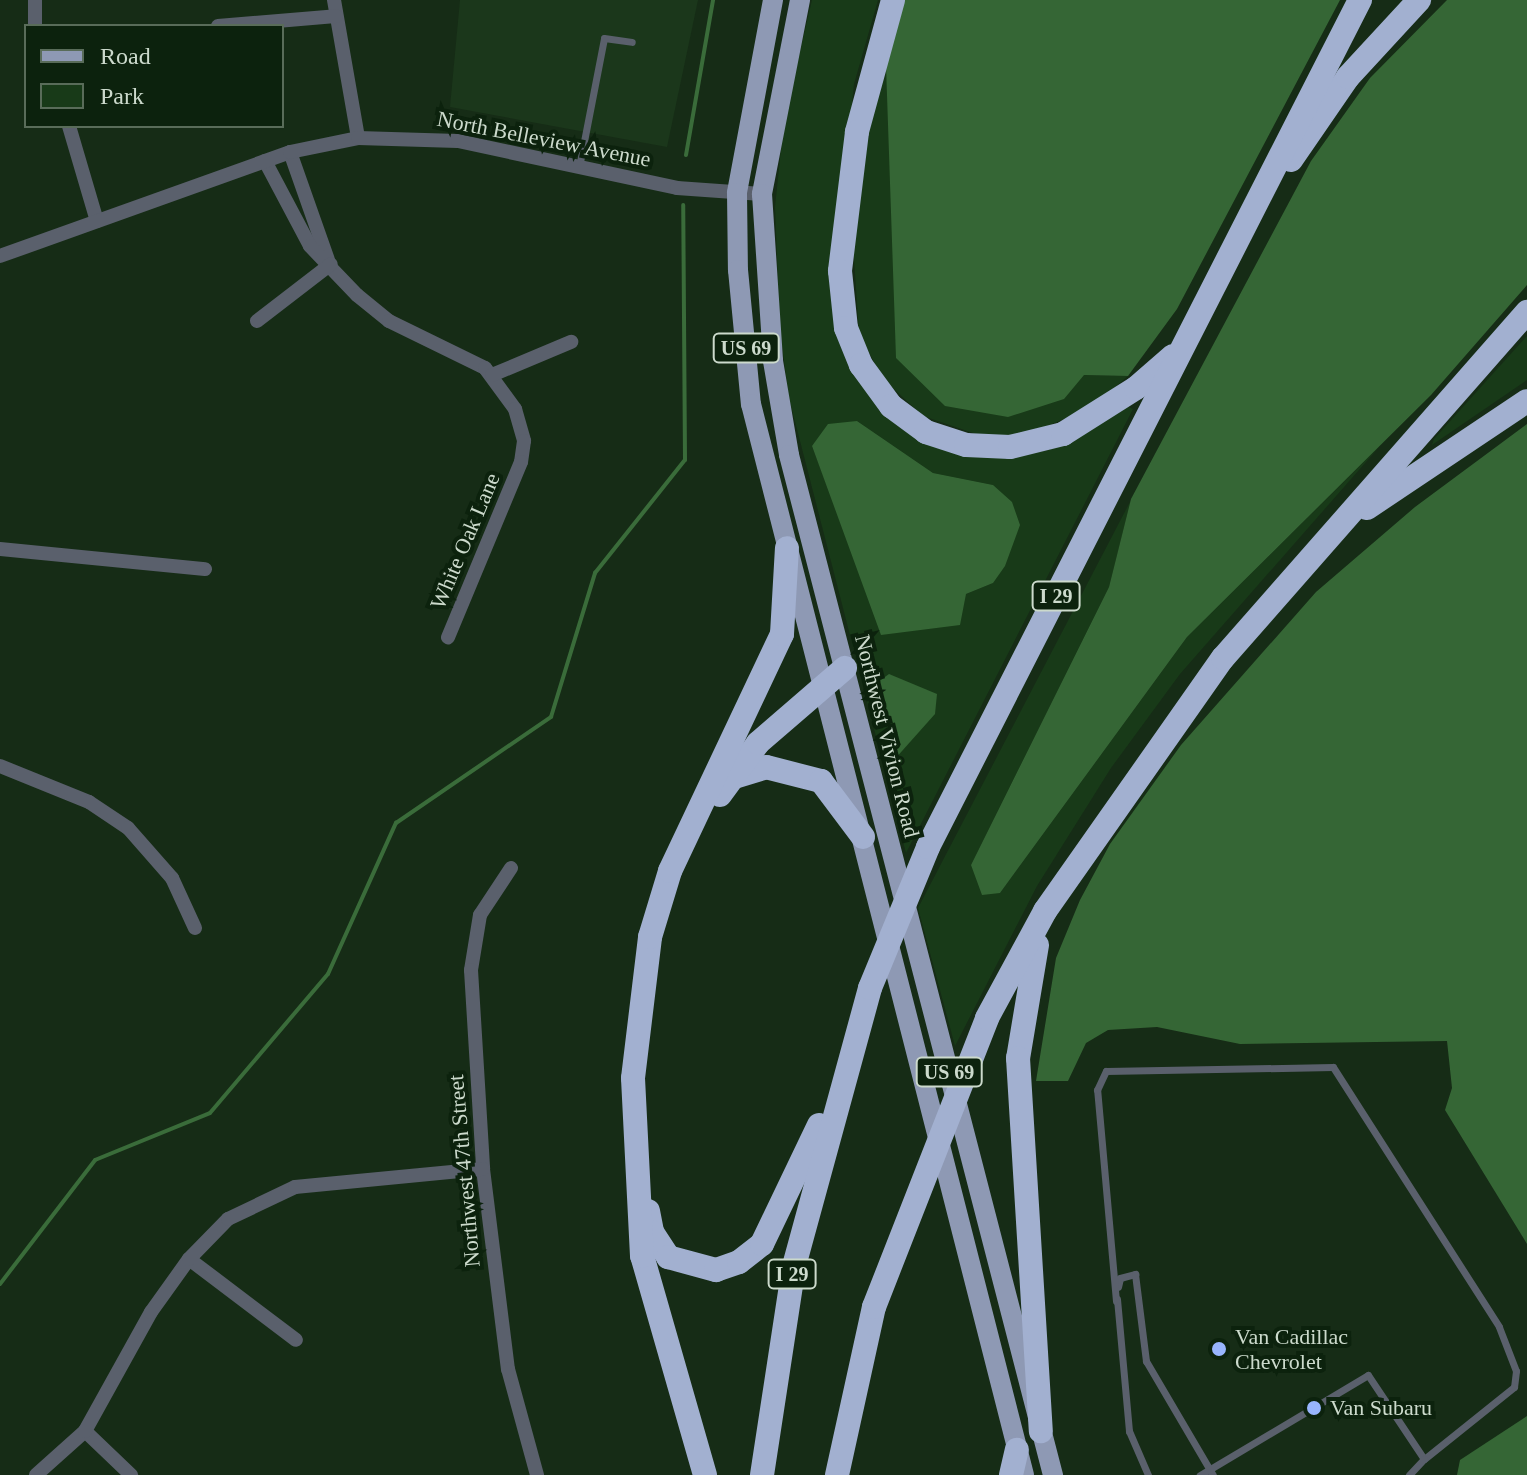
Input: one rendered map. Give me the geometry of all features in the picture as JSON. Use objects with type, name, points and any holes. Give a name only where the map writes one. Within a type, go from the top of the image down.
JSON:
[{"type":"highway","points":[[893,0],[857,132],[840,271],[846,328],[861,365],[891,406],[926,432],[966,445],[1010,447],[1063,434],[1136,388],[1183,346]]},
{"type":"highway","name":"I 29","points":[[762,1475],[794,1266],[842,1076],[870,988],[928,847],[1360,0]]},
{"type":"highway","points":[[1240,234],[1348,77],[1419,0]]},
{"type":"highway","points":[[837,1475],[874,1307],[916,1193],[987,1018],[1045,911],[1223,658],[1527,312]]},
{"type":"highway","points":[[1338,527],[1527,401]]},
{"type":"highway","points":[[705,1475],[642,1256],[633,1078],[650,937],[670,871],[782,634],[787,548]]},
{"type":"highway","points":[[842,1076],[762,1244],[739,1262],[716,1270],[668,1257],[648,1216],[643,1130],[647,1035],[659,954],[678,883],[708,814],[758,743],[824,691],[845,668]]},
{"type":"highway","points":[[731,778],[766,767],[821,781],[863,837]]},
{"type":"highway","points":[[1041,1431],[1018,1058],[1045,911]]},
{"type":"highway","points":[[841,1450],[848,1475]]},
{"type":"highway","points":[[1011,1475],[1017,1450]]},
{"type":"main road","name":"US 69","points":[[773,0],[737,193],[738,270],[751,404],[1024,1475]]},
{"type":"main road","name":"Northwest Vivion Road","points":[[800,0],[762,194],[773,361],[789,455],[1053,1475]]},
{"type":"street","points":[[35,0],[35,24]]},
{"type":"street","points":[[334,0],[358,138]]},
{"type":"street","points":[[242,24],[336,16]]},
{"type":"street","points":[[70,128],[97,221]]},
{"type":"street","name":"North Belleview Avenue","points":[[0,256],[290,152],[358,138],[434,137],[677,188],[762,194]]},
{"type":"street","name":"White Oak Lane","points":[[290,152],[330,262]]},
{"type":"street","name":"White Oak Lane","points":[[265,161],[310,246],[330,262],[357,295],[389,321],[468,357],[492,375],[515,409],[524,441],[521,462],[448,637]]},
{"type":"street","points":[[257,321],[330,262]]},
{"type":"street","points":[[492,375],[571,342]]},
{"type":"street","points":[[0,549],[205,569]]},
{"type":"street","points":[[0,766],[89,802],[128,828],[172,878],[195,928]]},
{"type":"street","name":"Northwest 47th Street","points":[[511,868],[488,898],[471,951],[483,1169],[508,1369],[537,1475]]},
{"type":"street","points":[[36,1475],[85,1431],[151,1312],[189,1259],[228,1219],[295,1187],[483,1169]]},
{"type":"street","points":[[189,1259],[296,1340]]},
{"type":"street","points":[[85,1431],[131,1475]]},
{"type":"lane","points":[[579,167],[604,38],[632,42]]},
{"type":"lane","points":[[1148,1475],[1129,1431],[1097,1090],[1106,1071],[1333,1067],[1499,1327],[1516,1371],[1514,1387],[1424,1459],[1409,1475]]},
{"type":"lane","points":[[1116,1301],[1120,1278],[1135,1274],[1146,1361],[1212,1474]]},
{"type":"lane","points":[[1200,1475],[1212,1474],[1368,1375],[1424,1459]]},
{"type":"shaded area","points":[[460,0],[698,0],[667,147],[450,107]]},
{"type":"shaded area","points":[[904,0],[1340,0],[1177,309],[1128,376],[1084,375],[1064,399],[1008,417],[945,406],[896,358],[886,66]]},
{"type":"shaded area","points":[[1447,0],[1527,0],[1527,285],[1431,395],[1187,637],[1000,893],[982,895],[971,865],[1109,587],[1131,499],[1311,161],[1370,78]]},
{"type":"shaded area","points":[[857,421],[933,473],[993,485],[1012,502],[1020,525],[1005,566],[993,583],[966,594],[960,625],[881,635],[812,446],[828,424]]},
{"type":"shaded area","points":[[1527,424],[1527,1244],[1445,1110],[1452,1088],[1447,1041],[1240,1044],[1157,1027],[1108,1030],[1086,1043],[1068,1081],[1036,1081],[1056,958],[1080,900],[1110,844],[1181,745],[1316,592],[1415,507]]},
{"type":"shaded area","points":[[889,674],[937,694],[935,714],[894,760],[878,682]]},
{"type":"shaded area","points":[[1527,1416],[1527,1475],[1457,1475],[1460,1460]]},
{"type":"green space","points":[[812,0],[878,0],[854,84],[833,291],[879,405],[998,458],[1049,450],[1126,406],[1133,409],[906,853],[789,398],[780,331],[775,207],[784,120]],"holes":[[[857,421],[933,473],[993,485],[993,583],[966,594],[863,579],[812,446]]]},
{"type":"green space","points":[[886,66],[891,139],[1084,375],[1128,376],[1092,407],[1024,436],[988,438],[923,416],[883,379],[859,334],[853,243],[871,119]]},
{"type":"green space","points":[[1527,336],[1527,380],[1432,445],[1434,439]]},
{"type":"green space","points":[[1380,446],[1180,674],[1111,768],[1037,886],[955,1046],[918,908],[1131,500],[1109,587],[971,865],[1000,893],[1187,637]]},
{"type":"waterway","points":[[686,155],[713,0]]},
{"type":"waterway","points":[[0,1284],[95,1160],[210,1113],[328,974],[396,823],[551,717],[595,573],[685,460],[683,205]]},
{"type":"place","name":"Van Cadillac Chevrolet","points":[[1219,1349]]},
{"type":"place","name":"Van Subaru","points":[[1314,1408]]}]
